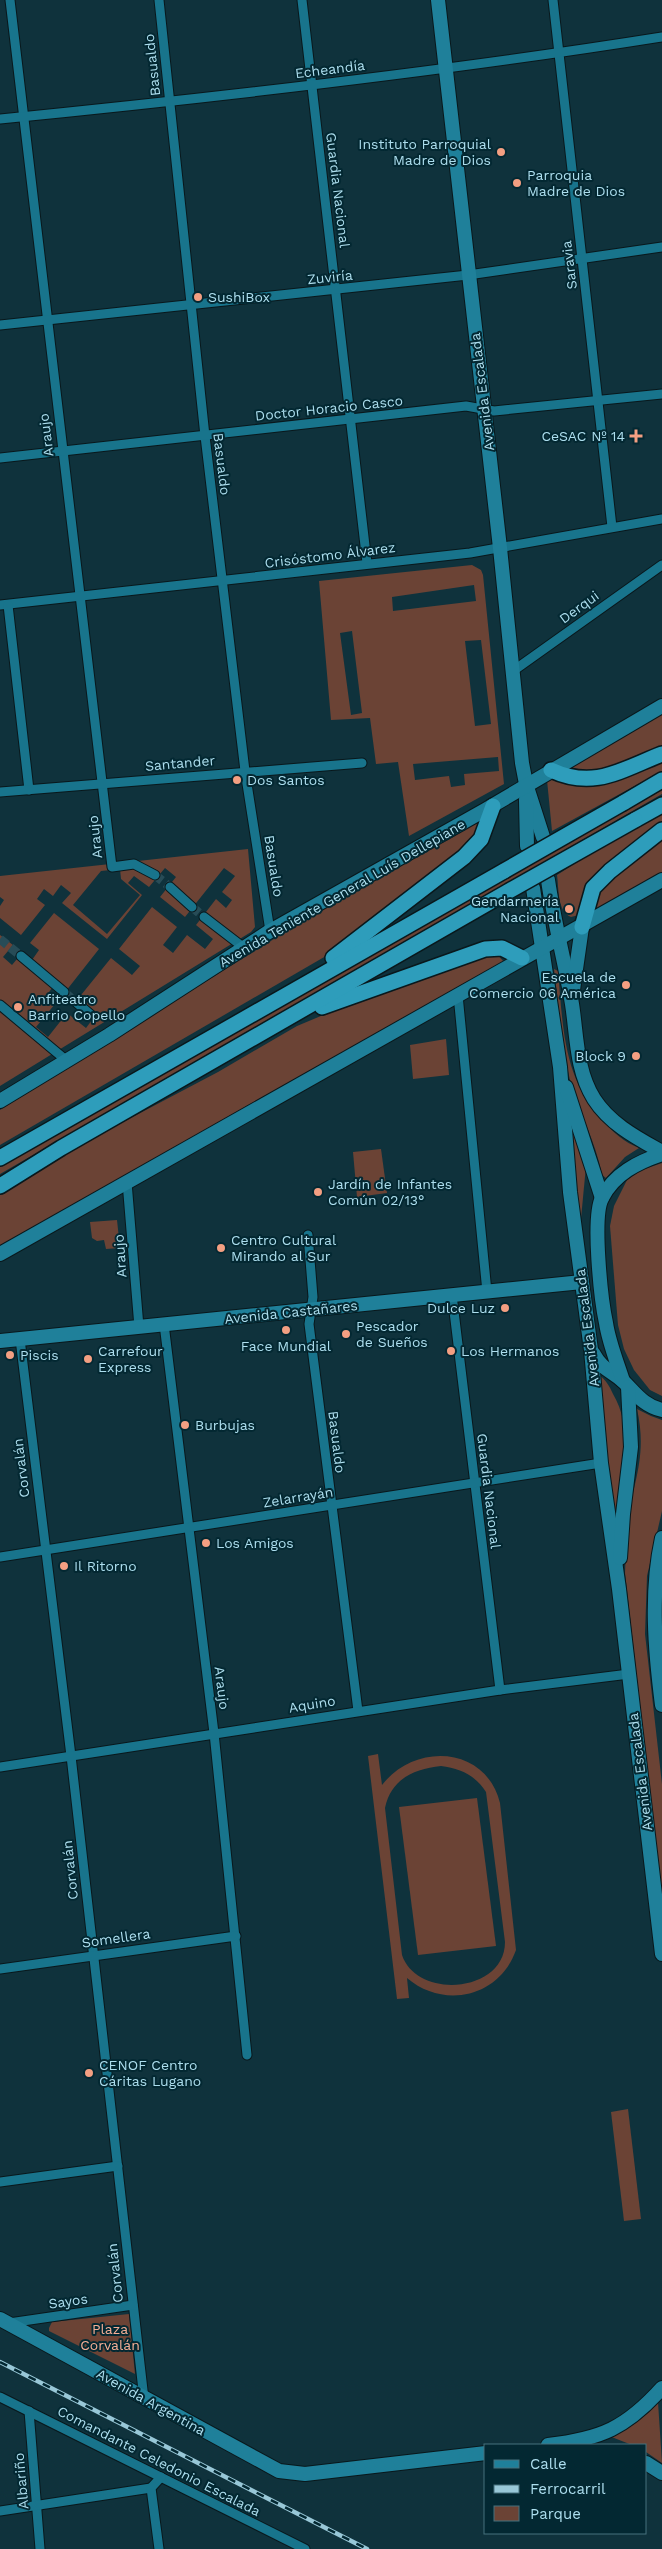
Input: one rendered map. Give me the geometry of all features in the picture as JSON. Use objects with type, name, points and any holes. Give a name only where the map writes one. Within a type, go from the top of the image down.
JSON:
[{"type":"highway","points":[[551,770],[572,778],[592,780],[662,754]]},
{"type":"highway","points":[[0,1158],[662,780]]},
{"type":"highway","points":[[0,1186],[61,1148],[662,804]]},
{"type":"highway","points":[[273,1001],[367,933],[464,857],[485,831],[493,806]]},
{"type":"highway","points":[[582,927],[593,888],[662,830]]},
{"type":"highway","points":[[281,1022],[486,949],[502,948],[522,958]]},
{"type":"main road","name":"Avenida Escalada","points":[[438,0],[526,784],[526,846]]},
{"type":"main road","name":"Avenida Teniente General Luís Dellepiane","points":[[0,1102],[270,931],[493,806],[526,784],[662,706]]},
{"type":"main road","name":"Avenida Escalada","points":[[526,784],[543,837]]},
{"type":"main road","points":[[548,880],[553,917],[572,1003],[578,1058],[585,1082],[594,1100],[622,1128],[662,1153]]},
{"type":"main road","points":[[0,1254],[522,958],[559,940],[662,880]]},
{"type":"main road","name":"Avenida Escalada","points":[[533,888],[560,1067],[570,1192],[591,1350],[601,1463],[619,1589],[662,1954]]},
{"type":"main road","points":[[572,1003],[582,927]]},
{"type":"main road","name":"Avenida Escalada","points":[[560,1067],[600,1204],[598,1242],[605,1323],[626,1384],[631,1446],[622,1514],[619,1589]]},
{"type":"main road","points":[[579,1249],[584,1226],[626,1170],[662,1153]]},
{"type":"main road","name":"Avenida Castañares","points":[[0,1341],[582,1282]]},
{"type":"main road","points":[[591,1350],[600,1366],[626,1384],[641,1401],[662,1410]]},
{"type":"main road","points":[[662,1538],[655,1606],[656,1651],[662,1705]]},
{"type":"main road","name":"Avenida Argentina","points":[[4,2321],[144,2399],[279,2470],[294,2474],[305,2474],[484,2453]]},
{"type":"main road","points":[[557,2444],[584,2441],[626,2422],[662,2388]]},
{"type":"main road","points":[[584,2441],[597,2444]]},
{"type":"main road","points":[[647,2464],[662,2474]]},
{"type":"street","name":"Araujo","points":[[10,0],[79,596],[104,783],[112,867],[134,864],[155,875]]},
{"type":"street","name":"Basualdo","points":[[159,0],[205,436],[224,582],[245,771],[270,931]]},
{"type":"street","name":"Guardia Nacional","points":[[302,0],[367,563]]},
{"type":"street","name":"Saravia","points":[[553,0],[612,527]]},
{"type":"street","name":"Echeandía","points":[[0,119],[170,102],[445,69],[662,37]]},
{"type":"street","name":"Zuviría","points":[[0,325],[337,291],[582,260],[662,247]]},
{"type":"street","name":"Doctor Horacio Casco","points":[[0,458],[466,406],[494,411],[662,394]]},
{"type":"street","name":"Crisóstomo Álvarez","points":[[4,605],[224,582],[500,548],[662,519]]},
{"type":"street","name":"Derqui","points":[[513,671],[662,565]]},
{"type":"street","points":[[4,605],[29,790]]},
{"type":"street","name":"Santander","points":[[0,792],[362,763]]},
{"type":"street","points":[[170,887],[192,907]]},
{"type":"street","points":[[204,917],[243,948]]},
{"type":"street","points":[[21,956],[64,992]]},
{"type":"street","points":[[458,995],[487,1292]]},
{"type":"street","points":[[77,1003],[91,1014]]},
{"type":"street","points":[[0,1005],[67,1060]]},
{"type":"street","name":"Araujo","points":[[128,1182],[139,1327]]},
{"type":"street","name":"Basualdo","points":[[308,1236],[313,1297],[309,1324],[358,1711]]},
{"type":"street","name":"Guardia Nacional","points":[[452,1295],[500,1690]]},
{"type":"street","name":"Araujo","points":[[164,1324],[214,1733],[247,2055]]},
{"type":"street","name":"Corvalán","points":[[20,1339],[44,1550],[71,1756],[144,2399]]},
{"type":"street","name":"Zelarrayán","points":[[0,1557],[601,1463]]},
{"type":"street","name":"Aquino","points":[[0,1767],[500,1690],[629,1674]]},
{"type":"street","name":"Somellera","points":[[0,1969],[236,1936]]},
{"type":"street","points":[[0,2182],[118,2166]]},
{"type":"street","name":"Sayos","points":[[4,2321],[132,2305]]},
{"type":"street","name":"Comandante Celedonio Escalada","points":[[0,2397],[305,2549]]},
{"type":"street","name":"Albariño","points":[[29,2411],[40,2549]]},
{"type":"street","points":[[0,2512],[150,2488],[161,2477]]},
{"type":"street","points":[[150,2488],[159,2549]]},
{"type":"green space","points":[[472,565],[481,570],[504,784],[409,836],[398,762],[376,764],[370,718],[331,720],[319,581]],"holes":[[[474,585],[476,601],[393,611],[392,597]],[[352,631],[362,713],[351,715],[340,633]],[[481,640],[491,724],[475,726],[465,641]],[[498,757],[499,771],[464,774],[465,785],[451,787],[449,776],[415,780],[413,764]]]},
{"type":"green space","points":[[662,714],[662,748],[590,776],[573,771],[573,766]]},
{"type":"green space","points":[[662,757],[662,771],[552,831],[547,780]]},
{"type":"green space","points":[[662,790],[662,794],[0,1174],[0,1167]]},
{"type":"green space","points":[[662,813],[662,825],[644,841],[579,915],[571,917],[566,914],[561,905],[557,875],[599,848]]},
{"type":"green space","points":[[475,823],[480,824],[481,835],[338,949],[0,1145],[0,1110],[322,909]]},
{"type":"green space","points":[[662,835],[662,874],[599,909],[595,907],[597,890]]},
{"type":"green space","points":[[248,849],[255,927],[251,932],[0,1086],[0,935],[13,945],[3,957],[12,965],[22,953],[32,960],[39,950],[30,943],[54,913],[99,949],[62,996],[52,988],[46,996],[55,1004],[36,1027],[48,1037],[67,1013],[86,1028],[92,1020],[73,1005],[111,958],[132,975],[140,966],[119,949],[152,907],[177,927],[163,945],[173,953],[187,935],[205,949],[213,939],[196,925],[216,899],[226,908],[232,900],[222,892],[235,876],[224,868],[185,917],[160,897],[176,877],[165,868],[149,887],[134,876],[128,883],[142,895],[107,939],[62,903],[71,893],[61,885],[53,896],[44,889],[37,899],[45,905],[21,935],[0,918],[0,906],[4,900],[0,897],[0,876]],"holes":[[[120,869],[121,879],[140,895],[107,934],[73,905],[101,871]]]},
{"type":"green space","points":[[495,952],[504,962],[243,1108],[0,1248],[0,1192],[32,1170],[218,1072],[297,1026],[390,987]]},
{"type":"green space","points":[[554,969],[558,971],[567,1051],[580,1088],[590,1105],[607,1125],[624,1140],[639,1148],[625,1157],[606,1178],[602,1175],[596,1151],[570,1080],[562,1039]]},
{"type":"green space","points":[[446,1039],[449,1075],[413,1079],[410,1045]]},
{"type":"green space","points":[[570,1119],[586,1166],[580,1229]]},
{"type":"green space","points":[[381,1149],[387,1193],[357,1197],[353,1152]]},
{"type":"green space","points":[[662,1163],[662,1396],[650,1390],[634,1370],[624,1349],[618,1325],[610,1226],[614,1206],[627,1180],[639,1171]]},
{"type":"green space","points":[[117,1220],[120,1248],[106,1249],[104,1240],[97,1241],[92,1238],[90,1222]]},
{"type":"green space","points":[[599,1375],[606,1381],[612,1391],[620,1410],[626,1444],[615,1532],[597,1377]]},
{"type":"green space","points":[[637,1409],[662,1420],[662,1511],[647,1576],[645,1634],[662,1784],[662,1897],[625,1573],[626,1530],[640,1457],[640,1426]]},
{"type":"green space","points":[[378,1754],[382,1785],[396,1771],[412,1762],[430,1757],[448,1756],[465,1761],[480,1770],[492,1784],[500,1803],[516,1950],[508,1966],[497,1979],[484,1988],[469,1994],[437,1993],[421,1988],[407,1978],[409,1998],[397,1999],[368,1756]],"holes":[[[431,1767],[448,1767],[472,1777],[486,1792],[505,1942],[501,1959],[491,1972],[476,1980],[459,1985],[441,1984],[424,1979],[411,1969],[402,1955],[385,1808],[392,1790],[405,1777]]]},
{"type":"green space","points":[[477,1798],[496,1946],[418,1955],[399,1807]]},
{"type":"green space","points":[[628,2109],[641,2219],[624,2221],[611,2112]]},
{"type":"green space","name":"Plaza Corvalán","points":[[129,2314],[135,2374],[49,2331],[52,2322]]},
{"type":"green space","points":[[658,2402],[662,2463],[647,2453],[647,2444],[629,2444],[609,2436],[624,2430]]},
{"type":"tunnel","points":[[155,875],[170,887]]},
{"type":"tunnel","points":[[192,907],[204,917]]},
{"type":"tunnel","points":[[0,939],[21,956]]},
{"type":"tunnel","points":[[64,992],[77,1003]]},
{"type":"railway","points":[[0,2362],[367,2549]]},
{"type":"place","name":"Instituto Parroquial Madre de Dios","points":[[501,152]]},
{"type":"place","name":"Parroquia Madre de Dios","points":[[517,183]]},
{"type":"place","name":"SushiBox","points":[[198,297]]},
{"type":"place","name":"CeSAC Nº 14","points":[[636,436]]},
{"type":"place","name":"Dos Santos","points":[[237,780]]},
{"type":"place","name":"Gendarmería Nacional","points":[[569,909]]},
{"type":"place","name":"Escuela de Comercio 06 América","points":[[626,985]]},
{"type":"place","name":"Anfiteatro Barrio Copello","points":[[18,1007]]},
{"type":"place","name":"Block 9","points":[[636,1056]]},
{"type":"place","name":"Jardín de Infantes Común 02/13°","points":[[318,1192]]},
{"type":"place","name":"Centro Cultural Mirando al Sur","points":[[221,1248]]},
{"type":"place","name":"Dulce Luz","points":[[505,1308]]},
{"type":"place","name":"Face Mundial","points":[[286,1330]]},
{"type":"place","name":"Pescador de Sueños","points":[[346,1334]]},
{"type":"place","name":"Los Hermanos","points":[[451,1351]]},
{"type":"place","name":"Piscis","points":[[10,1355]]},
{"type":"place","name":"Carrefour Express","points":[[88,1359]]},
{"type":"place","name":"Burbujas","points":[[185,1425]]},
{"type":"place","name":"Los Amigos","points":[[206,1543]]},
{"type":"place","name":"Il Ritorno","points":[[64,1566]]},
{"type":"place","name":"CENOF Centro Cáritas Lugano","points":[[89,2073]]}]
